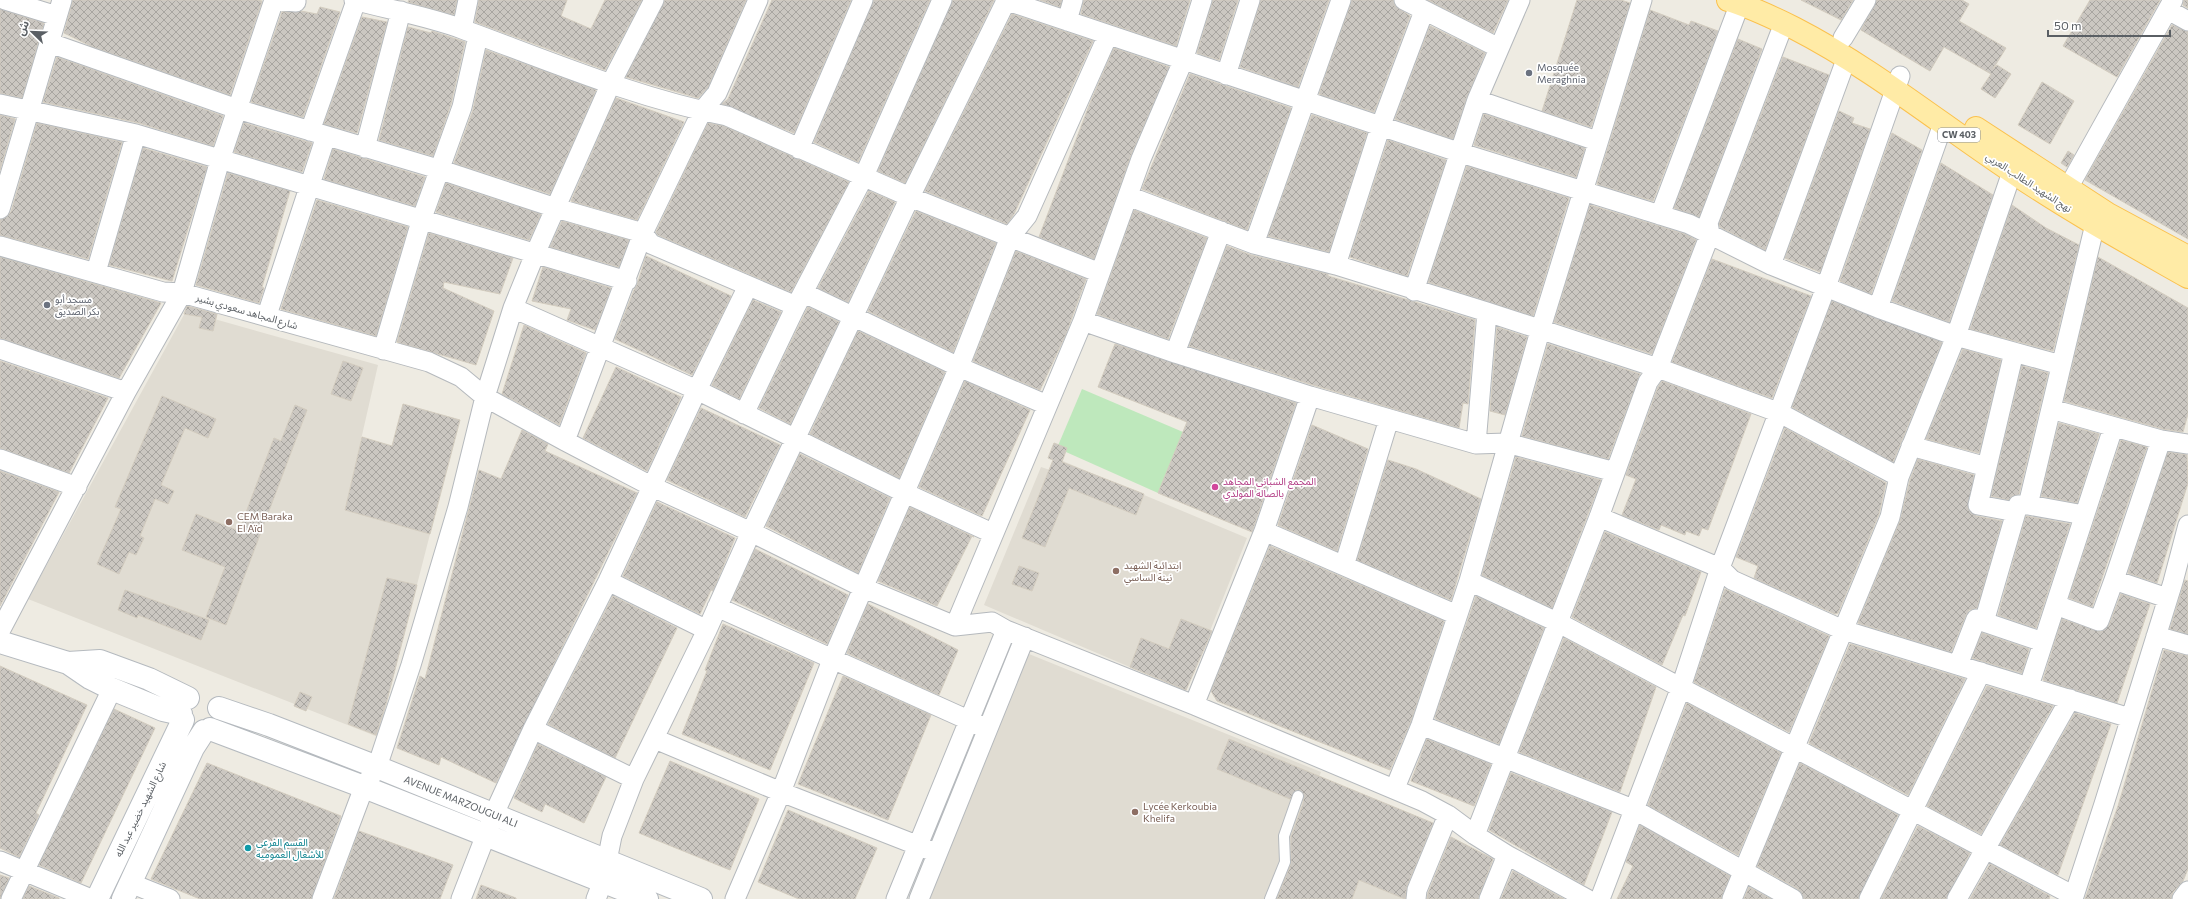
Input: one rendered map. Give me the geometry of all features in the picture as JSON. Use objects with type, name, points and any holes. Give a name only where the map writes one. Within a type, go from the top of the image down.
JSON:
[{"type":"main road","name":"نهج الشهيد الطالب العربي","points":[[1767,0],[2108,214],[2188,258]]},
{"type":"main road","name":"نهج الشهيد الطالب العربي","points":[[1734,2],[1845,48]]},
{"type":"main road","name":"نهج الشهيد الطالب العربي","points":[[1897,83],[1944,124],[2012,172],[2095,224],[2188,277]]},
{"type":"main road","points":[[0,642],[68,663],[90,678],[112,689],[163,710],[184,711]]},
{"type":"main road","points":[[68,663],[100,661],[148,679],[184,711],[192,729],[207,730],[364,787],[486,836],[600,890],[647,899]]},
{"type":"main road","points":[[127,891],[193,748],[207,730],[218,720],[219,708],[212,697],[206,694],[194,694],[184,711]]},
{"type":"main road","name":"AVENUE MARZOUGUI ALI","points":[[219,708],[269,725],[377,767],[701,899]]},
{"type":"main road","name":"شارع الشهيد خضير عبد الله","points":[[97,899],[184,711]]},
{"type":"street","points":[[0,209],[50,43],[59,8],[5,0]]},
{"type":"street","points":[[0,630],[126,392],[182,293],[220,160],[274,0],[296,2],[296,0]]},
{"type":"street","points":[[267,316],[309,185],[318,133],[355,0],[401,11],[470,33],[611,83],[702,111],[727,116],[799,149],[910,196],[1100,272]]},
{"type":"street","points":[[383,350],[422,218],[438,169],[462,107],[470,33],[468,0]]},
{"type":"street","points":[[322,899],[364,787],[377,767],[430,601],[458,507],[485,397],[513,308],[535,254],[611,83],[654,0]]},
{"type":"street","points":[[565,441],[644,233],[702,111],[717,93],[758,0]]},
{"type":"street","points":[[799,149],[863,0]]},
{"type":"street","points":[[744,414],[800,300],[864,176],[942,0]]},
{"type":"street","points":[[600,890],[612,836],[634,779],[655,739],[718,607],[795,439],[910,196],[1006,0],[1183,61],[1461,153],[1689,224],[1771,265],[1878,308],[1956,336],[2061,365]]},
{"type":"street","points":[[1067,21],[1073,0]]},
{"type":"street","points":[[1202,0],[1183,61],[1128,196],[1083,320],[992,533],[955,626],[992,622],[1006,630],[1194,705],[1395,788],[1448,815],[1475,835],[1507,855],[1587,899]]},
{"type":"street","points":[[1226,75],[1250,0]]},
{"type":"street","points":[[1254,244],[1341,0]]},
{"type":"street","points":[[1404,0],[1498,48]]},
{"type":"street","points":[[1414,291],[1461,153],[1477,100],[1498,48],[1520,0]]},
{"type":"street","points":[[1395,788],[1421,725],[1469,581],[1540,331],[1597,141],[1642,0]]},
{"type":"street","points":[[1771,265],[1845,48],[1866,0]]},
{"type":"street","points":[[1660,215],[1734,2]]},
{"type":"street","points":[[2068,188],[2170,5],[2188,21]]},
{"type":"street","points":[[365,148],[401,11]]},
{"type":"street","points":[[1336,265],[1381,126],[1424,11]]},
{"type":"street","points":[[1475,835],[1559,622],[1648,382],[1658,368],[1710,234],[1708,223],[1784,23]]},
{"type":"street","points":[[735,899],[780,792],[832,660],[960,367],[1010,237],[1027,216],[1108,35]]},
{"type":"street","points":[[50,43],[237,109],[438,169],[556,208],[644,233],[651,244],[748,286],[854,316],[960,367],[1047,405]]},
{"type":"street","points":[[1600,899],[1633,809],[1681,687],[1720,568],[1780,413],[1826,287],[1897,83]]},
{"type":"street","points":[[1477,100],[1597,141]]},
{"type":"street","points":[[0,104],[29,112],[136,134],[220,160],[422,218],[535,254],[627,281]]},
{"type":"street","points":[[1878,308],[1944,124]]},
{"type":"street","points":[[96,272],[136,134]]},
{"type":"street","points":[[1732,899],[1793,748],[1890,517],[1899,477],[1956,336],[2012,172]]},
{"type":"street","points":[[1128,196],[1254,244],[1336,265],[1414,291],[1487,312],[1540,331],[1658,368],[1780,413],[1899,477]]},
{"type":"street","points":[[1984,622],[2022,509],[2051,409],[2095,224]]},
{"type":"street","points":[[1175,353],[1221,231]]},
{"type":"street","name":"شارع المجاهد سعودي بشير","points":[[0,246],[164,292],[182,293],[429,362],[461,377],[485,397],[653,487],[752,532],[864,588],[955,626]]},
{"type":"street","points":[[461,899],[494,814],[533,730],[608,581],[653,487],[696,390],[748,286]]},
{"type":"street","points":[[513,308],[601,346],[696,390],[905,493],[992,533]]},
{"type":"street","points":[[1476,444],[1487,312]]},
{"type":"street","points":[[1083,320],[1175,353],[1310,396],[1476,444],[1507,443],[1615,472]]},
{"type":"street","points":[[0,349],[126,392]]},
{"type":"street","points":[[2014,352],[1978,504],[2084,515]]},
{"type":"street","points":[[1194,705],[1264,531],[1310,396]]},
{"type":"street","points":[[2051,409],[2113,428],[2161,440],[2188,444]]},
{"type":"street","points":[[1344,566],[1389,419]]},
{"type":"street","points":[[2029,686],[2113,428]]},
{"type":"street","points":[[2056,605],[2099,621],[2161,440]]},
{"type":"street","points":[[1911,446],[1987,467]]},
{"type":"street","points":[[0,459],[77,487]]},
{"type":"street","points":[[1599,517],[1720,568],[1732,580],[1843,630],[2130,718]]},
{"type":"street","points":[[1469,581],[1559,622],[2073,898],[2156,636],[2176,589],[2188,525]]},
{"type":"street","points":[[1264,531],[1457,615]]},
{"type":"street","points":[[2114,580],[2176,589]]},
{"type":"street","points":[[608,581],[707,630]]},
{"type":"street","points":[[718,607],[832,660],[986,728]]},
{"type":"street","points":[[1958,665],[1976,619],[2044,642]]},
{"type":"street","points":[[896,899],[1006,630]]},
{"type":"street","points":[[2156,636],[2188,645]]},
{"type":"street","points":[[918,899],[1024,637]]},
{"type":"street","points":[[1869,899],[1981,672]]},
{"type":"street","points":[[10,899],[112,689]]},
{"type":"street","points":[[1957,899],[2070,699]]},
{"type":"street","points":[[1421,725],[1633,809],[1793,899]]},
{"type":"street","points":[[533,730],[634,779]]},
{"type":"street","points":[[655,739],[780,792],[937,853]]},
{"type":"street","points":[[1416,899],[1417,890],[1448,815]]},
{"type":"street","points":[[1489,899],[1507,855]]},
{"type":"street","points":[[0,861],[91,899]]},
{"type":"street","points":[[127,891],[170,899]]},
{"type":"street","points":[[2182,899],[2188,891]]},
{"type":"lane","points":[[1270,899],[1285,862],[1284,836],[1298,796]]},
{"type":"shaded area","name":"CEM Baraka El Aïd","points":[[186,311],[378,365],[345,510],[430,534],[378,737],[28,599]]},
{"type":"shaded area","name":"ابتدائية الشهيد نينة الساسي","points":[[1058,459],[1247,538],[1186,691],[984,605],[1041,467],[1053,471]]},
{"type":"shaded area","name":"Lycée Kerkoubia Khelifa","points":[[1029,654],[1321,772],[1290,851],[1408,896],[1408,899],[928,899]]},
{"type":"green space","points":[[1082,389],[1183,432],[1158,493],[1057,448]]},
{"type":"building","points":[[73,0],[262,1],[230,95],[93,47],[64,33]]},
{"type":"building","points":[[409,0],[457,0],[454,15],[408,2]]},
{"type":"building","points":[[479,0],[567,0],[561,16],[591,29],[605,0],[642,0],[605,70],[475,22]]},
{"type":"building","points":[[665,0],[746,0],[708,87],[698,98],[626,77]]},
{"type":"building","points":[[772,0],[851,0],[794,133],[722,104],[728,99]]},
{"type":"building","points":[[874,0],[930,0],[858,162],[814,142]]},
{"type":"building","points":[[953,0],[994,0],[905,183],[878,171]]},
{"type":"building","points":[[1040,0],[1062,0],[1060,7]]},
{"type":"building","points":[[1084,0],[1190,0],[1176,46],[1081,14]]},
{"type":"building","points":[[1213,0],[1238,0],[1219,60],[1197,53]]},
{"type":"building","points":[[1261,0],[1329,0],[1298,87],[1240,67]]},
{"type":"building","points":[[1352,0],[1393,0],[1395,6],[1410,16],[1374,112],[1319,94]]},
{"type":"building","points":[[1428,0],[1508,0],[1493,33]]},
{"type":"building","points":[[1577,0],[1621,0],[1630,3],[1591,127],[1542,111]]},
{"type":"building","points":[[1801,0],[1853,0],[1841,20]]},
{"type":"building","points":[[1877,0],[1962,0],[1969,4],[1959,21],[2006,48],[1993,69],[1997,65],[2011,74],[1995,98],[1981,89],[1991,74],[1944,47],[1930,71],[1861,30]]},
{"type":"building","points":[[2090,0],[2160,0],[2117,77],[2063,46]]},
{"type":"building","points":[[2184,0],[2188,0],[2188,8],[2183,5]]},
{"type":"building","points":[[320,7],[340,12],[303,117],[251,102],[282,12],[301,11],[317,14]]},
{"type":"building","points":[[0,9],[44,23],[22,98],[0,93]]},
{"type":"building","points":[[1650,10],[1689,25],[1691,21],[1718,31],[1653,201],[1597,184]]},
{"type":"building","points":[[1012,14],[1093,41],[1014,214],[1007,224],[925,191]]},
{"type":"building","points":[[362,17],[387,22],[357,133],[324,124]]},
{"type":"building","points":[[2172,25],[2188,32],[2188,239],[2085,180]]},
{"type":"building","points":[[1430,26],[1485,53],[1467,97],[1453,139],[1395,119]]},
{"type":"building","points":[[408,27],[431,33],[432,31],[465,42],[451,104],[433,156],[379,140]]},
{"type":"building","points":[[1738,39],[1762,49],[1699,217],[1674,208]]},
{"type":"building","points":[[1114,48],[1169,67],[1131,155],[1094,259],[1039,237],[1090,103]]},
{"type":"building","points":[[486,50],[596,90],[550,194],[454,163],[473,110]]},
{"type":"building","points":[[57,57],[223,116],[213,146],[139,123],[43,102]]},
{"type":"building","points":[[1783,57],[1829,75],[1765,250],[1720,227],[1719,224]]},
{"type":"building","points":[[1190,74],[1291,108],[1247,230],[1142,189]]},
{"type":"building","points":[[2042,82],[2074,101],[2050,144],[2018,125]]},
{"type":"building","points":[[616,98],[684,122],[637,220],[571,201]]},
{"type":"building","points":[[1839,111],[1854,118],[1852,123],[1870,129],[1820,272],[1785,258]]},
{"type":"building","points":[[1484,114],[1585,148],[1576,177],[1474,145]]},
{"type":"building","points":[[0,115],[15,119],[0,170]]},
{"type":"building","points":[[1312,115],[1367,133],[1329,252],[1268,236]]},
{"type":"building","points":[[37,123],[122,142],[88,259],[0,235],[0,220],[7,217],[11,212]]},
{"type":"building","points":[[244,123],[312,143],[302,172],[234,152]]},
{"type":"building","points":[[708,123],[724,126],[849,182],[791,292],[658,235],[656,232]]},
{"type":"building","points":[[1892,133],[1922,150],[1871,294],[1840,281]]},
{"type":"building","points":[[1388,140],[1446,160],[1407,276],[1350,257]]},
{"type":"building","points":[[143,148],[207,167],[172,281],[109,265]]},
{"type":"building","points":[[333,149],[425,177],[415,206],[324,179]]},
{"type":"building","points":[[2068,151],[2074,155],[2067,167],[2061,163]]},
{"type":"building","points":[[1941,163],[1993,195],[1949,322],[1892,301]]},
{"type":"building","points":[[1467,166],[1569,198],[1533,316],[1428,282]]},
{"type":"building","points":[[228,173],[290,191],[262,287],[264,288],[259,303],[196,285]]},
{"type":"building","points":[[446,183],[541,214],[529,240],[436,212]]},
{"type":"building","points":[[869,191],[895,202],[848,302],[818,288]]},
{"type":"building","points":[[317,200],[408,227],[376,336],[281,309]]},
{"type":"building","points":[[1590,205],[1685,234],[1696,240],[1652,354],[1554,322]]},
{"type":"building","points":[[2012,205],[2046,228],[2079,245],[2053,351],[1970,329]]},
{"type":"building","points":[[1134,210],[1207,238],[1168,339],[1097,314]]},
{"type":"building","points":[[916,211],[996,243],[953,352],[868,311]]},
{"type":"building","points":[[562,221],[629,240],[619,267],[550,247]]},
{"type":"building","points":[[429,233],[513,258],[500,294],[444,282],[443,288],[494,311],[476,365],[397,342]]},
{"type":"building","points":[[1227,246],[1251,255],[1328,274],[1328,276],[1475,320],[1468,404],[1463,403],[1459,428],[1313,385],[1189,346]]},
{"type":"building","points":[[1016,251],[1086,279],[1066,334],[1040,390],[973,361]]},
{"type":"building","points":[[646,256],[731,296],[692,375],[615,339],[637,285]]},
{"type":"building","name":"مسجد أبو بكر الصديق","points":[[0,257],[161,303],[119,378],[0,338]]},
{"type":"building","points":[[2098,257],[2188,308],[2188,414],[2183,432],[2163,429],[2064,401]]},
{"type":"building","points":[[1712,259],[1811,296],[1772,398],[1672,362]]},
{"type":"building","points":[[543,267],[611,288],[595,330],[567,320],[571,309],[532,301]]},
{"type":"building","points":[[753,300],[781,312],[739,399],[712,385]]},
{"type":"building","points":[[1832,301],[1942,342],[1893,462],[1792,407]]},
{"type":"building","points":[[187,306],[217,314],[213,331],[199,328],[202,317],[184,314]]},
{"type":"building","points":[[808,307],[839,322],[790,424],[759,408]]},
{"type":"building","points":[[524,325],[586,353],[559,425],[502,394]]},
{"type":"building","points":[[1497,327],[1527,337],[1505,415],[1490,411]]},
{"type":"building","points":[[858,331],[945,372],[899,478],[810,434]]},
{"type":"building","points":[[1115,344],[1296,403],[1252,532],[1158,493],[1187,422],[1098,387]]},
{"type":"building","points":[[1548,344],[1640,374],[1608,459],[1522,436]]},
{"type":"building","points":[[1963,349],[2001,360],[1979,453],[1926,439]]},
{"type":"building","points":[[0,361],[108,398],[69,473],[0,448]]},
{"type":"building","points":[[343,361],[363,368],[351,401],[331,394]]},
{"type":"building","points":[[2022,366],[2048,373],[2019,494],[2012,496],[2009,500],[1991,496]]},
{"type":"building","points":[[616,367],[681,397],[647,471],[583,438]]},
{"type":"building","points":[[965,381],[1030,410],[982,516],[919,487]]},
{"type":"building","points":[[1662,381],[1751,414],[1708,530],[1702,528],[1699,536],[1686,531],[1685,535],[1661,525],[1659,530],[1622,515],[1636,479],[1626,475],[1658,387]]},
{"type":"building","points":[[162,396],[216,419],[208,438],[185,428],[161,485],[174,491],[168,504],[155,499],[140,536],[144,538],[136,555],[129,552],[119,574],[97,564],[121,509],[115,507]]},
{"type":"building","points":[[403,404],[460,420],[430,534],[345,510],[362,437],[392,446]]},
{"type":"building","points":[[295,405],[307,410],[226,625],[206,617],[225,567],[182,550],[196,514],[239,531],[274,438],[281,441]]},
{"type":"building","points":[[701,408],[780,445],[745,517],[667,480]]},
{"type":"building","points":[[2059,423],[2099,434],[2077,503],[2041,496]]},
{"type":"building","points":[[1312,425],[1368,449],[1337,551],[1278,525]]},
{"type":"building","points":[[1785,428],[1886,483],[1879,514],[1838,613],[1835,614],[1754,578],[1758,566],[1736,557]]},
{"type":"building","points":[[522,430],[548,444],[545,451],[637,493],[496,783],[441,757],[439,765],[397,748],[420,676],[425,679],[479,470],[501,479]]},
{"type":"building","points":[[2121,440],[2147,447],[2092,607],[2069,598]]},
{"type":"building","points":[[1054,443],[1067,448],[1062,462],[1144,494],[1136,515],[1069,488],[1045,547],[1022,538],[1053,460],[1048,458]]},
{"type":"building","points":[[2168,452],[2187,455],[2188,483],[2157,583],[2128,573]]},
{"type":"building","points":[[800,454],[890,498],[858,573],[766,526]]},
{"type":"building","points":[[1516,457],[1601,480],[1552,608],[1482,575]]},
{"type":"building","points":[[1918,459],[1974,475],[1968,509],[1976,516],[2002,521],[1977,608],[1969,610],[1966,615],[1951,652],[1858,623],[1900,521],[1910,480]]},
{"type":"building","points":[[1388,460],[1416,469],[1481,499],[1451,600],[1357,560]]},
{"type":"building","points":[[0,471],[59,492],[0,606]]},
{"type":"building","points":[[657,502],[735,538],[713,591],[711,590],[700,614],[623,576]]},
{"type":"building","points":[[910,507],[972,536],[937,606],[878,581]]},
{"type":"building","points":[[2026,516],[2070,524],[2036,628],[1998,615]]},
{"type":"building","points":[[1605,532],[1701,572],[1685,616],[1683,615],[1662,665],[1572,617]]},
{"type":"building","points":[[1270,546],[1444,621],[1411,721],[1390,770],[1217,701],[1211,691]]},
{"type":"building","points":[[755,549],[848,595],[827,644],[732,600]]},
{"type":"building","points":[[1019,566],[1039,573],[1032,591],[1012,584]]},
{"type":"building","points":[[387,578],[417,585],[386,704],[376,735],[348,724]]},
{"type":"building","points":[[2185,580],[2188,581],[2188,634],[2170,629]]},
{"type":"building","points":[[1725,589],[1829,636],[1789,732],[1694,682]]},
{"type":"building","points":[[125,590],[209,620],[201,640],[138,615],[137,618],[118,610]]},
{"type":"building","points":[[2121,594],[2150,604],[2117,703],[2043,680],[2062,619],[2101,632],[2109,625]]},
{"type":"building","points":[[613,596],[677,628],[615,758],[548,724]]},
{"type":"building","points":[[1476,596],[1544,628],[1499,744],[1436,719],[1435,717]]},
{"type":"building","points":[[868,604],[958,650],[939,695],[847,653]]},
{"type":"building","points":[[1181,619],[1212,631],[1186,690],[1130,667],[1141,638],[1169,649]]},
{"type":"building","points":[[723,624],[814,663],[770,770],[682,734],[707,671],[705,670]]},
{"type":"building","points":[[1982,633],[2029,649],[2022,673],[1972,658]]},
{"type":"building","points":[[1564,638],[1656,687],[1620,792],[1519,752]]},
{"type":"building","points":[[1850,644],[1965,679],[1908,795],[1809,743]]},
{"type":"building","points":[[2164,650],[2188,656],[2188,869],[2183,881],[2173,892],[2171,899],[2085,899],[2118,806]]},
{"type":"building","points":[[0,666],[87,705],[36,813],[39,815],[19,857],[0,848]]},
{"type":"building","points":[[843,676],[931,715],[888,820],[798,784]]},
{"type":"building","points":[[1987,686],[2053,706],[1981,834],[1927,806]]},
{"type":"building","points":[[300,692],[312,697],[306,711],[294,706]]},
{"type":"building","points":[[1687,703],[1781,753],[1738,855],[1648,805]]},
{"type":"building","points":[[114,709],[155,728],[81,883],[39,865]]},
{"type":"building","points":[[2075,713],[2111,724],[2058,875],[2000,845]]},
{"type":"building","points":[[1229,739],[1433,823],[1407,886],[1405,899],[1359,880],[1352,899],[1277,899],[1291,864],[1291,837],[1303,804],[1304,794],[1300,790],[1296,790],[1290,799],[1217,769]]},
{"type":"building","points":[[1427,739],[1491,764],[1474,806],[1411,781]]},
{"type":"building","points":[[538,744],[606,777],[584,823],[545,804],[542,812],[514,798]]},
{"type":"building","points":[[670,761],[759,799],[730,870],[639,833]]},
{"type":"building","name":"القسم الفرعي للأشغال العمومية","points":[[207,763],[341,816],[311,899],[200,899],[151,879]]},
{"type":"building","points":[[1800,763],[1898,815],[1858,899],[1804,899],[1798,889],[1757,866]]},
{"type":"building","points":[[1511,773],[1612,812],[1584,885],[1489,830]]},
{"type":"building","points":[[788,810],[877,848],[855,899],[799,899],[758,882]]},
{"type":"building","points":[[1640,825],[1730,876],[1721,899],[1617,899],[1633,866],[1626,862]]},
{"type":"building","points":[[1918,826],[1970,853],[1946,899],[1881,899]]},
{"type":"building","points":[[359,831],[453,865],[440,899],[334,899]]},
{"type":"building","points":[[1451,837],[1493,859],[1478,899],[1427,899],[1428,893]]},
{"type":"building","points":[[1990,864],[2050,896],[2049,899],[1970,899]]},
{"type":"building","points":[[1513,871],[1564,899],[1501,899]]},
{"type":"building","points":[[0,875],[9,878],[0,899]]},
{"type":"building","points":[[481,885],[516,898],[516,899],[476,899]]},
{"type":"building","points":[[29,886],[59,898],[59,899],[23,899]]},
{"type":"building","points":[[1749,887],[1771,899],[1744,899]]},
{"type":"place","name":"Mosquée Meraghnia","points":[[1529,73]]},
{"type":"place","name":"مسجد أبو بكر الصديق","points":[[47,305]]},
{"type":"place","name":"المجمع الشباني المجاهد بالصالة المولدي","points":[[1215,487]]},
{"type":"place","name":"CEM Baraka El Aïd","points":[[229,522]]},
{"type":"place","name":"ابتدائية الشهيد نينة الساسي","points":[[1116,571]]},
{"type":"place","name":"Lycée Kerkoubia Khelifa","points":[[1135,812]]},
{"type":"place","name":"القسم الفرعي للأشغال العمومية","points":[[248,848]]}]
